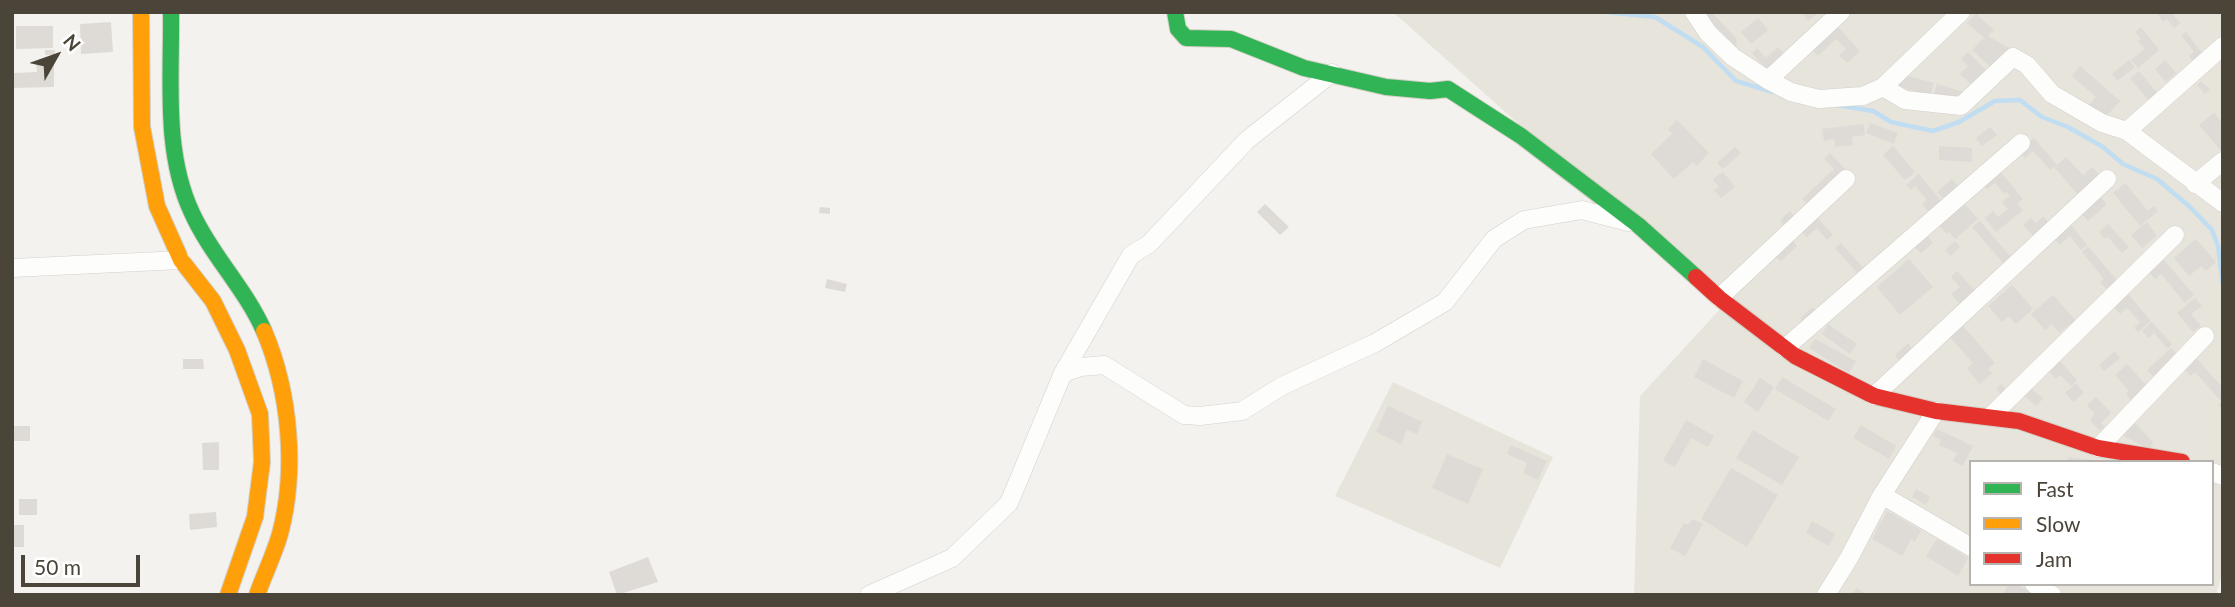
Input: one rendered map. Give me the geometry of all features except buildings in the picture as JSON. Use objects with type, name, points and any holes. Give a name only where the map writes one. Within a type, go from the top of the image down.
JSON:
[{"type":"street","points":[[141,12],[142,127],[157,206],[181,260],[213,301],[237,350],[260,414],[262,462],[255,517],[228,595]]},
{"type":"street","points":[[171,12],[174,141],[184,193],[202,237],[231,274],[258,317],[285,397],[288,428],[287,495],[282,526],[257,595]]},
{"type":"street","points":[[1175,12],[1178,29],[1186,38],[1231,39],[1304,68],[1386,87],[1430,91],[1448,89],[1521,136],[1638,225],[1719,298],[1795,356],[1874,396],[1936,411],[2019,421],[2098,448],[2174,460]]},
{"type":"street","points":[[1694,12],[1708,33],[1733,57],[1790,92],[1819,99],[1863,96],[1883,87],[1961,12]]},
{"type":"street","points":[[1768,80],[1841,12]]},
{"type":"street","points":[[2127,131],[2223,46]]},
{"type":"street","points":[[1883,87],[1905,100],[1961,106],[2013,57],[2027,65],[2052,94],[2102,123],[2127,131],[2223,203]]},
{"type":"street","points":[[869,595],[953,558],[1009,503],[1063,373],[1131,255],[1149,244],[1247,140],[1332,73]]},
{"type":"street","points":[[1785,348],[2021,143]]},
{"type":"street","points":[[2195,184],[2223,161]]},
{"type":"street","points":[[1719,298],[1846,179]]},
{"type":"street","points":[[1874,396],[2107,179]]},
{"type":"street","points":[[1063,373],[1081,367],[1104,365],[1184,415],[1242,411],[1282,386],[1375,343],[1446,302],[1494,239],[1524,220],[1581,210],[1638,225]]},
{"type":"street","points":[[1991,416],[2175,235]]},
{"type":"street","points":[[12,268],[181,260]]},
{"type":"street","points":[[2098,448],[2205,336]]},
{"type":"street","points":[[1826,595],[1882,495],[1936,411]]},
{"type":"street","points":[[1882,495],[1969,546]]},
{"type":"shaded area","points":[[1393,12],[2223,12],[2223,571],[2216,595],[1634,595],[1640,396],[1723,306]]},
{"type":"shaded area","points":[[1393,382],[1553,457],[1500,568],[1335,496]]},
{"type":"waterway","points":[[1606,12],[1655,17],[1703,47],[1736,81],[1773,92]]},
{"type":"waterway","points":[[1836,105],[1873,111],[1891,122],[1933,131],[1959,122],[1995,101],[2020,100],[2042,117],[2068,127],[2103,147],[2123,164],[2157,179],[2190,207],[2212,230],[2218,246],[2223,285]]},
{"type":"traffic: fast","points":[[171,12],[171,114],[183,190],[200,228],[264,331]]},
{"type":"traffic: fast","points":[[1175,12],[1178,29],[1186,38],[1231,39],[1304,68],[1386,87],[1430,91],[1448,89],[1521,136],[1638,225],[1696,277]]},
{"type":"traffic: slow","points":[[141,12],[142,127],[157,206],[181,260],[213,301],[237,350],[260,414],[262,462],[255,517],[228,595]]},
{"type":"traffic: slow","points":[[257,595],[280,534],[289,458],[280,379],[264,331]]},
{"type":"traffic: jam","points":[[1696,277],[1795,356],[1874,396],[1936,411],[2019,421],[2098,448],[2170,460]]}]
